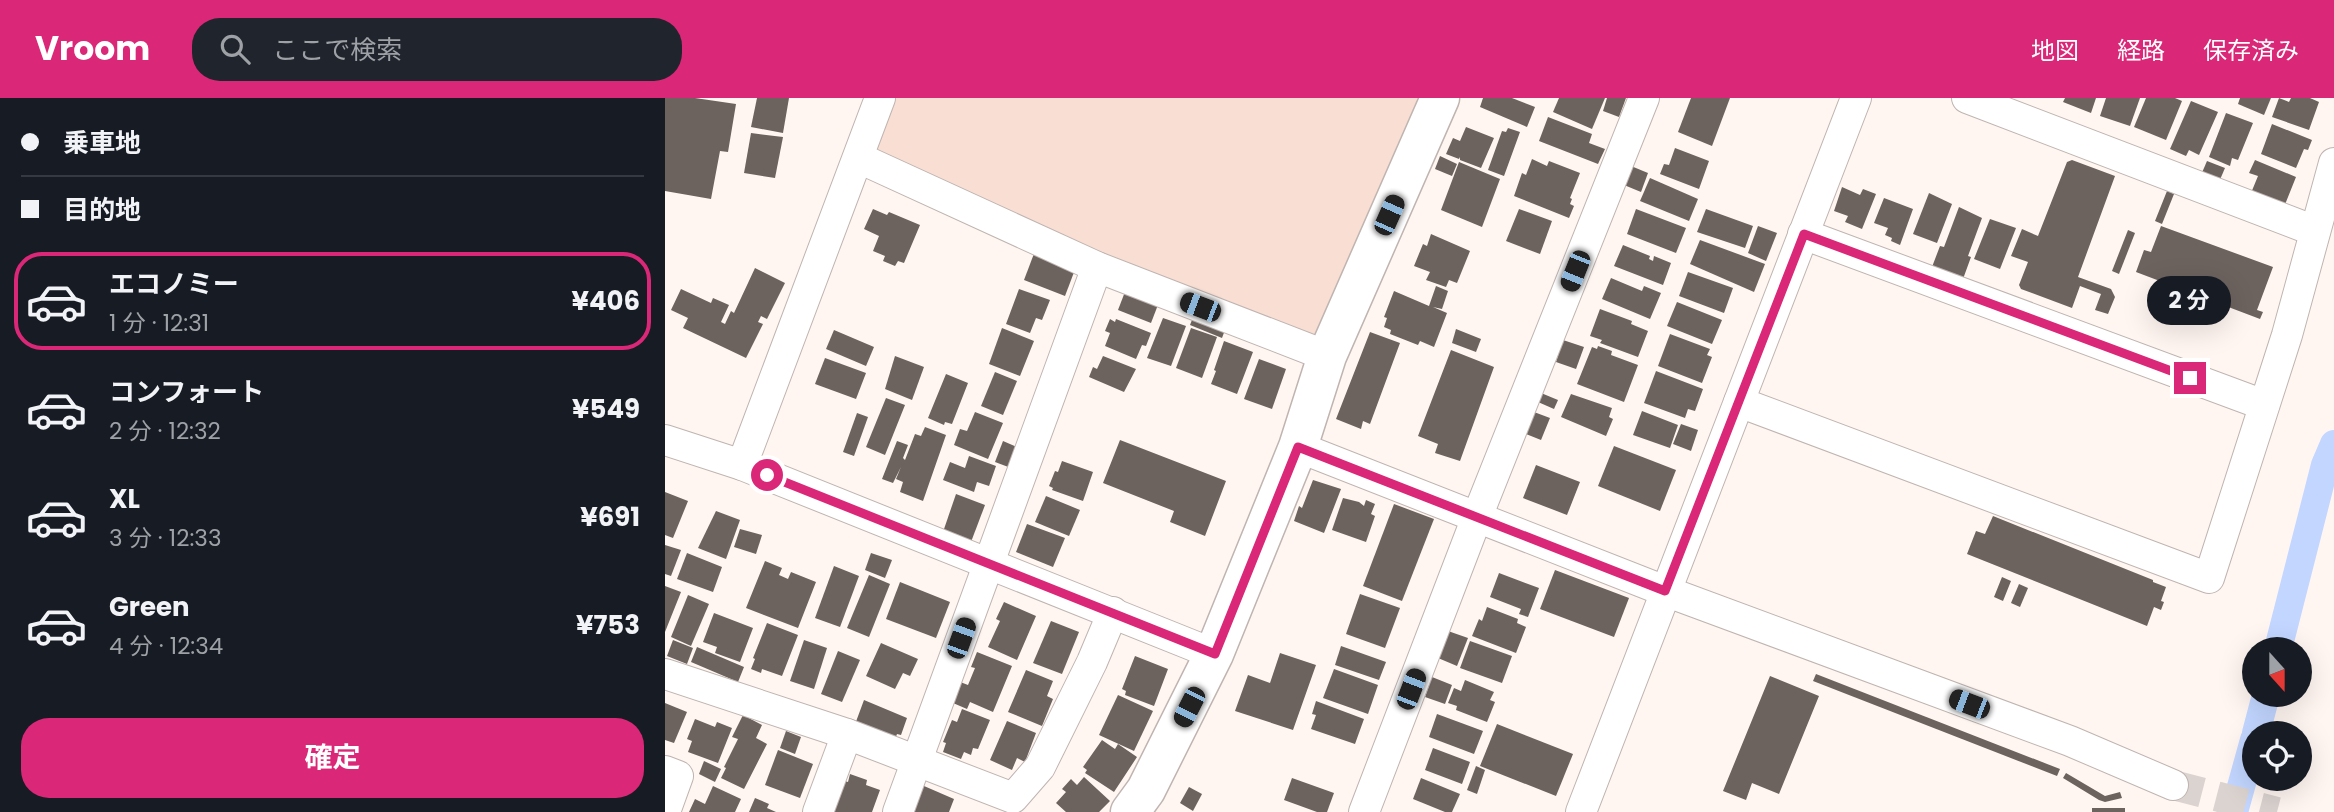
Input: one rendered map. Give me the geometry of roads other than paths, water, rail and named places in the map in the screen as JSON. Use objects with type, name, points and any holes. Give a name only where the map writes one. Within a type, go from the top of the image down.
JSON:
[{"type":"street","points":[[742,465],[880,98]]},
{"type":"street","points":[[1130,812],[1146,790],[1215,654],[1298,447],[1327,356],[1440,98]]},
{"type":"street","points":[[1364,812],[1477,517],[1644,98]]},
{"type":"street","points":[[1581,812],[1856,98]]},
{"type":"street","points":[[1967,98],[2315,231]]},
{"type":"street","points":[[859,158],[1097,267],[1327,356]]},
{"type":"street","points":[[1738,402],[2209,578],[2287,335],[2334,163]]},
{"type":"street","points":[[1804,234],[2264,405]]},
{"type":"street","points":[[898,812],[1097,267]]},
{"type":"street","points":[[665,440],[742,465],[1215,654]]},
{"type":"street","points":[[1298,447],[1665,591],[2070,741],[2173,785]]},
{"type":"street","points":[[665,674],[847,734],[1013,798],[1040,767],[1114,612]]},
{"type":"street","points":[[818,812],[847,734]]},
{"type":"street","points":[[665,771],[678,776],[665,812]]},
{"type":"waterway","points":[[2281,637],[2325,465],[2334,444]]},
{"type":"waterway","points":[[2259,721],[2263,707]]},
{"type":"waterway","points":[[2234,812],[2242,783]]},
{"type":"tunnel","points":[[2173,785],[2277,812]]}]
